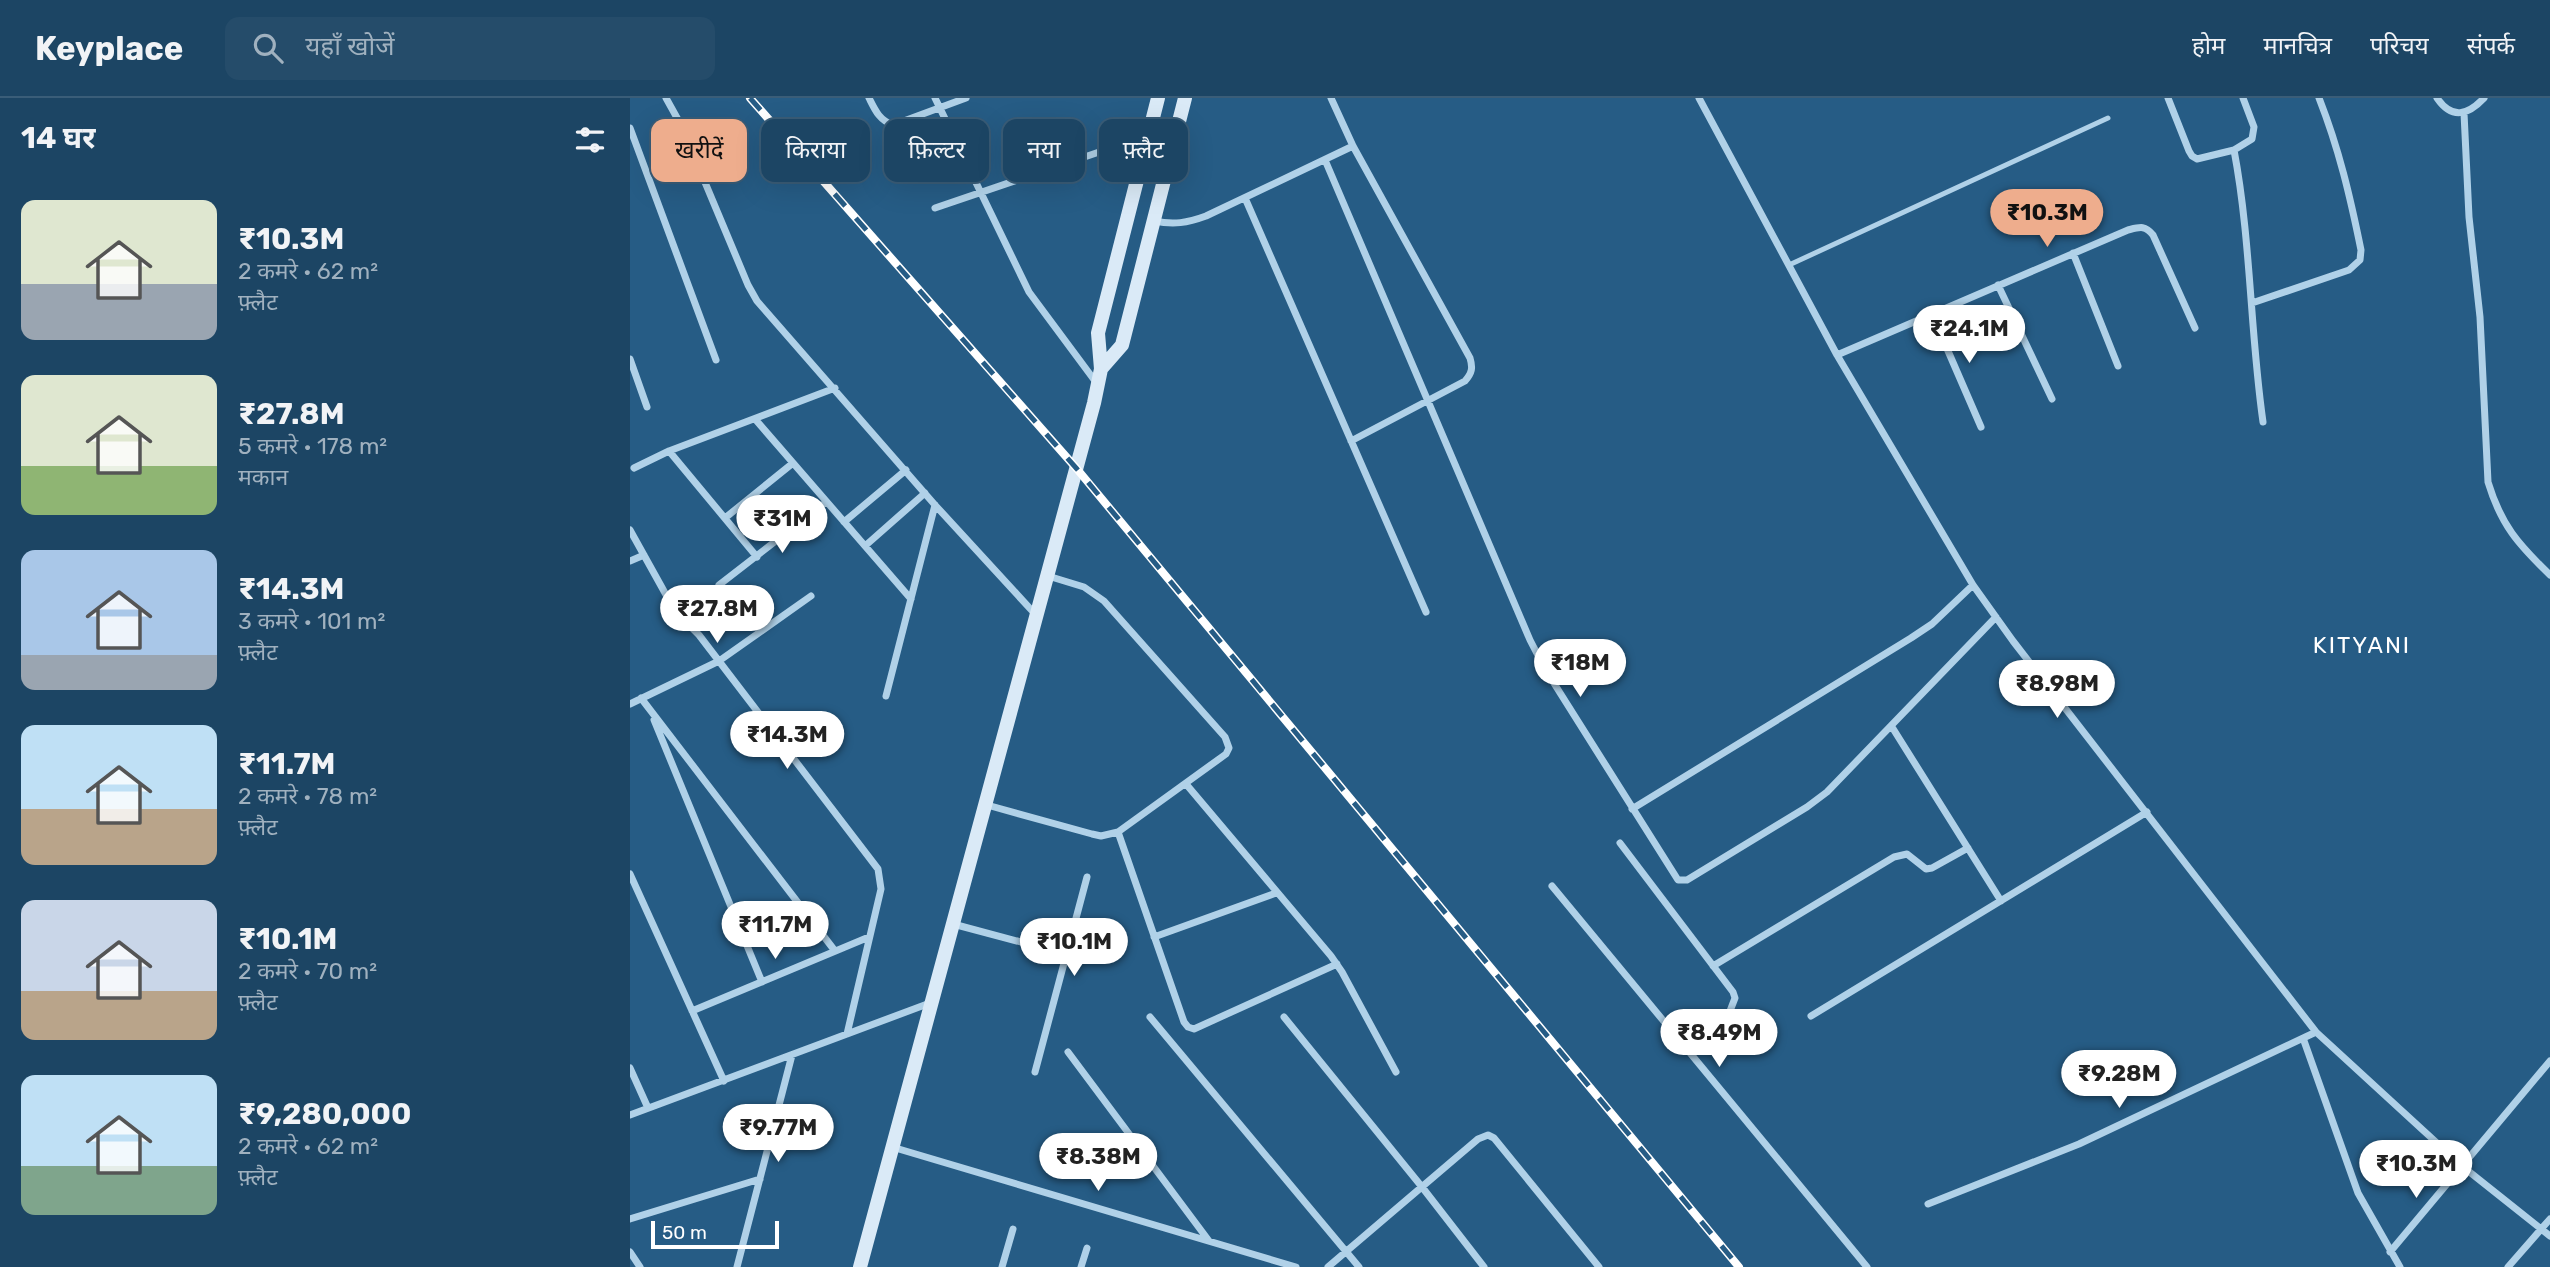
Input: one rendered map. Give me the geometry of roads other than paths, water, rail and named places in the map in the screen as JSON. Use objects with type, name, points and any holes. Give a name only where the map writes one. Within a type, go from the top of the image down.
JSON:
[{"type":"main road","points":[[1153,119],[1158,98]]},
{"type":"main road","points":[[1101,369],[1122,345],[1185,98]]},
{"type":"main road","points":[[860,1267],[1090,419],[1101,369],[1098,333],[1137,182]]},
{"type":"street","points":[[666,98],[681,125],[757,301],[935,505],[1037,616]]},
{"type":"street","points":[[869,98],[877,114],[884,122],[892,125],[965,98]]},
{"type":"street","points":[[935,98],[1029,292],[1098,385]]},
{"type":"street","points":[[1331,98],[1353,146],[1470,358],[1472,367],[1471,375],[1465,382],[1352,441]]},
{"type":"street","points":[[1699,98],[1837,355],[1973,585],[1996,618],[2316,1032],[2462,1166],[2550,1236]]},
{"type":"street","points":[[2168,98],[2192,156],[2202,159],[2234,150],[2246,144],[2254,133],[2243,98]]},
{"type":"street","points":[[2252,303],[2349,270],[2360,260],[2361,250],[2345,174],[2336,141],[2319,98]]},
{"type":"street","points":[[2437,98],[2443,107],[2454,113],[2464,113],[2476,108],[2484,98]]},
{"type":"street","points":[[2464,113],[2469,217],[2480,317],[2488,482],[2496,508],[2505,525],[2550,575]]},
{"type":"street","points":[[630,128],[716,360]]},
{"type":"street","points":[[1153,221],[1188,223],[1353,146]]},
{"type":"street","points":[[2234,150],[2242,194],[2255,365],[2263,422]]},
{"type":"street","points":[[935,208],[1099,152]]},
{"type":"street","points":[[1325,160],[1530,640],[1545,669],[1678,880],[1687,880],[1827,792],[1996,618]]},
{"type":"street","points":[[1245,198],[1426,612]]},
{"type":"street","points":[[1837,355],[2141,226],[2153,235],[2195,328]]},
{"type":"street","points":[[2073,253],[2118,366]]},
{"type":"street","points":[[1998,285],[2052,399]]},
{"type":"street","points":[[1932,314],[1981,426]]},
{"type":"street","points":[[630,359],[648,407]]},
{"type":"street","points":[[634,468],[669,451],[835,388]]},
{"type":"street","points":[[755,419],[911,599]]},
{"type":"street","points":[[669,451],[757,557]]},
{"type":"street","points":[[725,518],[793,463]]},
{"type":"street","points":[[844,522],[905,470]]},
{"type":"street","points":[[865,546],[925,493]]},
{"type":"street","points":[[719,585],[826,502]]},
{"type":"street","points":[[886,696],[935,505]]},
{"type":"street","points":[[630,530],[675,611],[699,635],[874,861],[881,889],[847,1034]]},
{"type":"street","points":[[630,561],[644,555]]},
{"type":"street","points":[[987,806],[1101,836],[1118,832],[1226,754],[1229,748],[1225,737],[1104,601],[1084,587],[1048,576]]},
{"type":"street","points":[[1632,809],[1911,638],[1940,617],[1973,585]]},
{"type":"street","points":[[630,704],[719,661],[811,596]]},
{"type":"street","points":[[641,698],[835,951]]},
{"type":"street","points":[[651,712],[762,982]]},
{"type":"street","points":[[1892,727],[2001,901]]},
{"type":"street","points":[[1186,784],[1337,964],[1396,1072]]},
{"type":"street","points":[[1811,1016],[2147,812]]},
{"type":"street","points":[[1118,832],[1188,1027],[1194,1029],[1337,964]]},
{"type":"street","points":[[1620,843],[1733,992],[1735,1004],[1730,1011],[1682,1046]]},
{"type":"street","points":[[1713,966],[1894,857],[1907,854],[1926,869],[1968,848]]},
{"type":"street","points":[[630,874],[724,1081]]},
{"type":"street","points":[[1034,1072],[1087,877]]},
{"type":"street","points":[[1552,886],[1867,1267]]},
{"type":"street","points":[[1154,937],[1276,893]]},
{"type":"street","points":[[953,924],[1066,954]]},
{"type":"street","points":[[692,1011],[869,937]]},
{"type":"street","points":[[630,1115],[931,1002]]},
{"type":"street","points":[[1150,1017],[1359,1267]]},
{"type":"street","points":[[1284,1017],[1484,1267]]},
{"type":"street","points":[[1928,1204],[2079,1144],[2316,1032]]},
{"type":"street","points":[[2303,1038],[2358,1193],[2400,1267]]},
{"type":"street","points":[[1068,1052],[1209,1241]]},
{"type":"street","points":[[737,1267],[792,1055]]},
{"type":"street","points":[[2390,1252],[2550,1061]]},
{"type":"street","points":[[630,1068],[648,1108]]},
{"type":"street","points":[[1328,1267],[1478,1139],[1488,1135],[1494,1138],[1599,1267]]},
{"type":"street","points":[[892,1147],[1296,1267]]},
{"type":"street","points":[[630,1219],[760,1179]]},
{"type":"street","points":[[2508,1267],[2550,1219]]},
{"type":"street","points":[[1002,1267],[1013,1229]]},
{"type":"street","points":[[1081,1267],[1087,1248]]},
{"type":"street","points":[[630,1252],[640,1267]]},
{"type":"lane","points":[[1789,265],[2108,118]]},
{"type":"railway","points":[[750,98],[1077,469],[1739,1267]]},
{"type":"district","name":"KITYANI","points":[[2362,645]]}]
